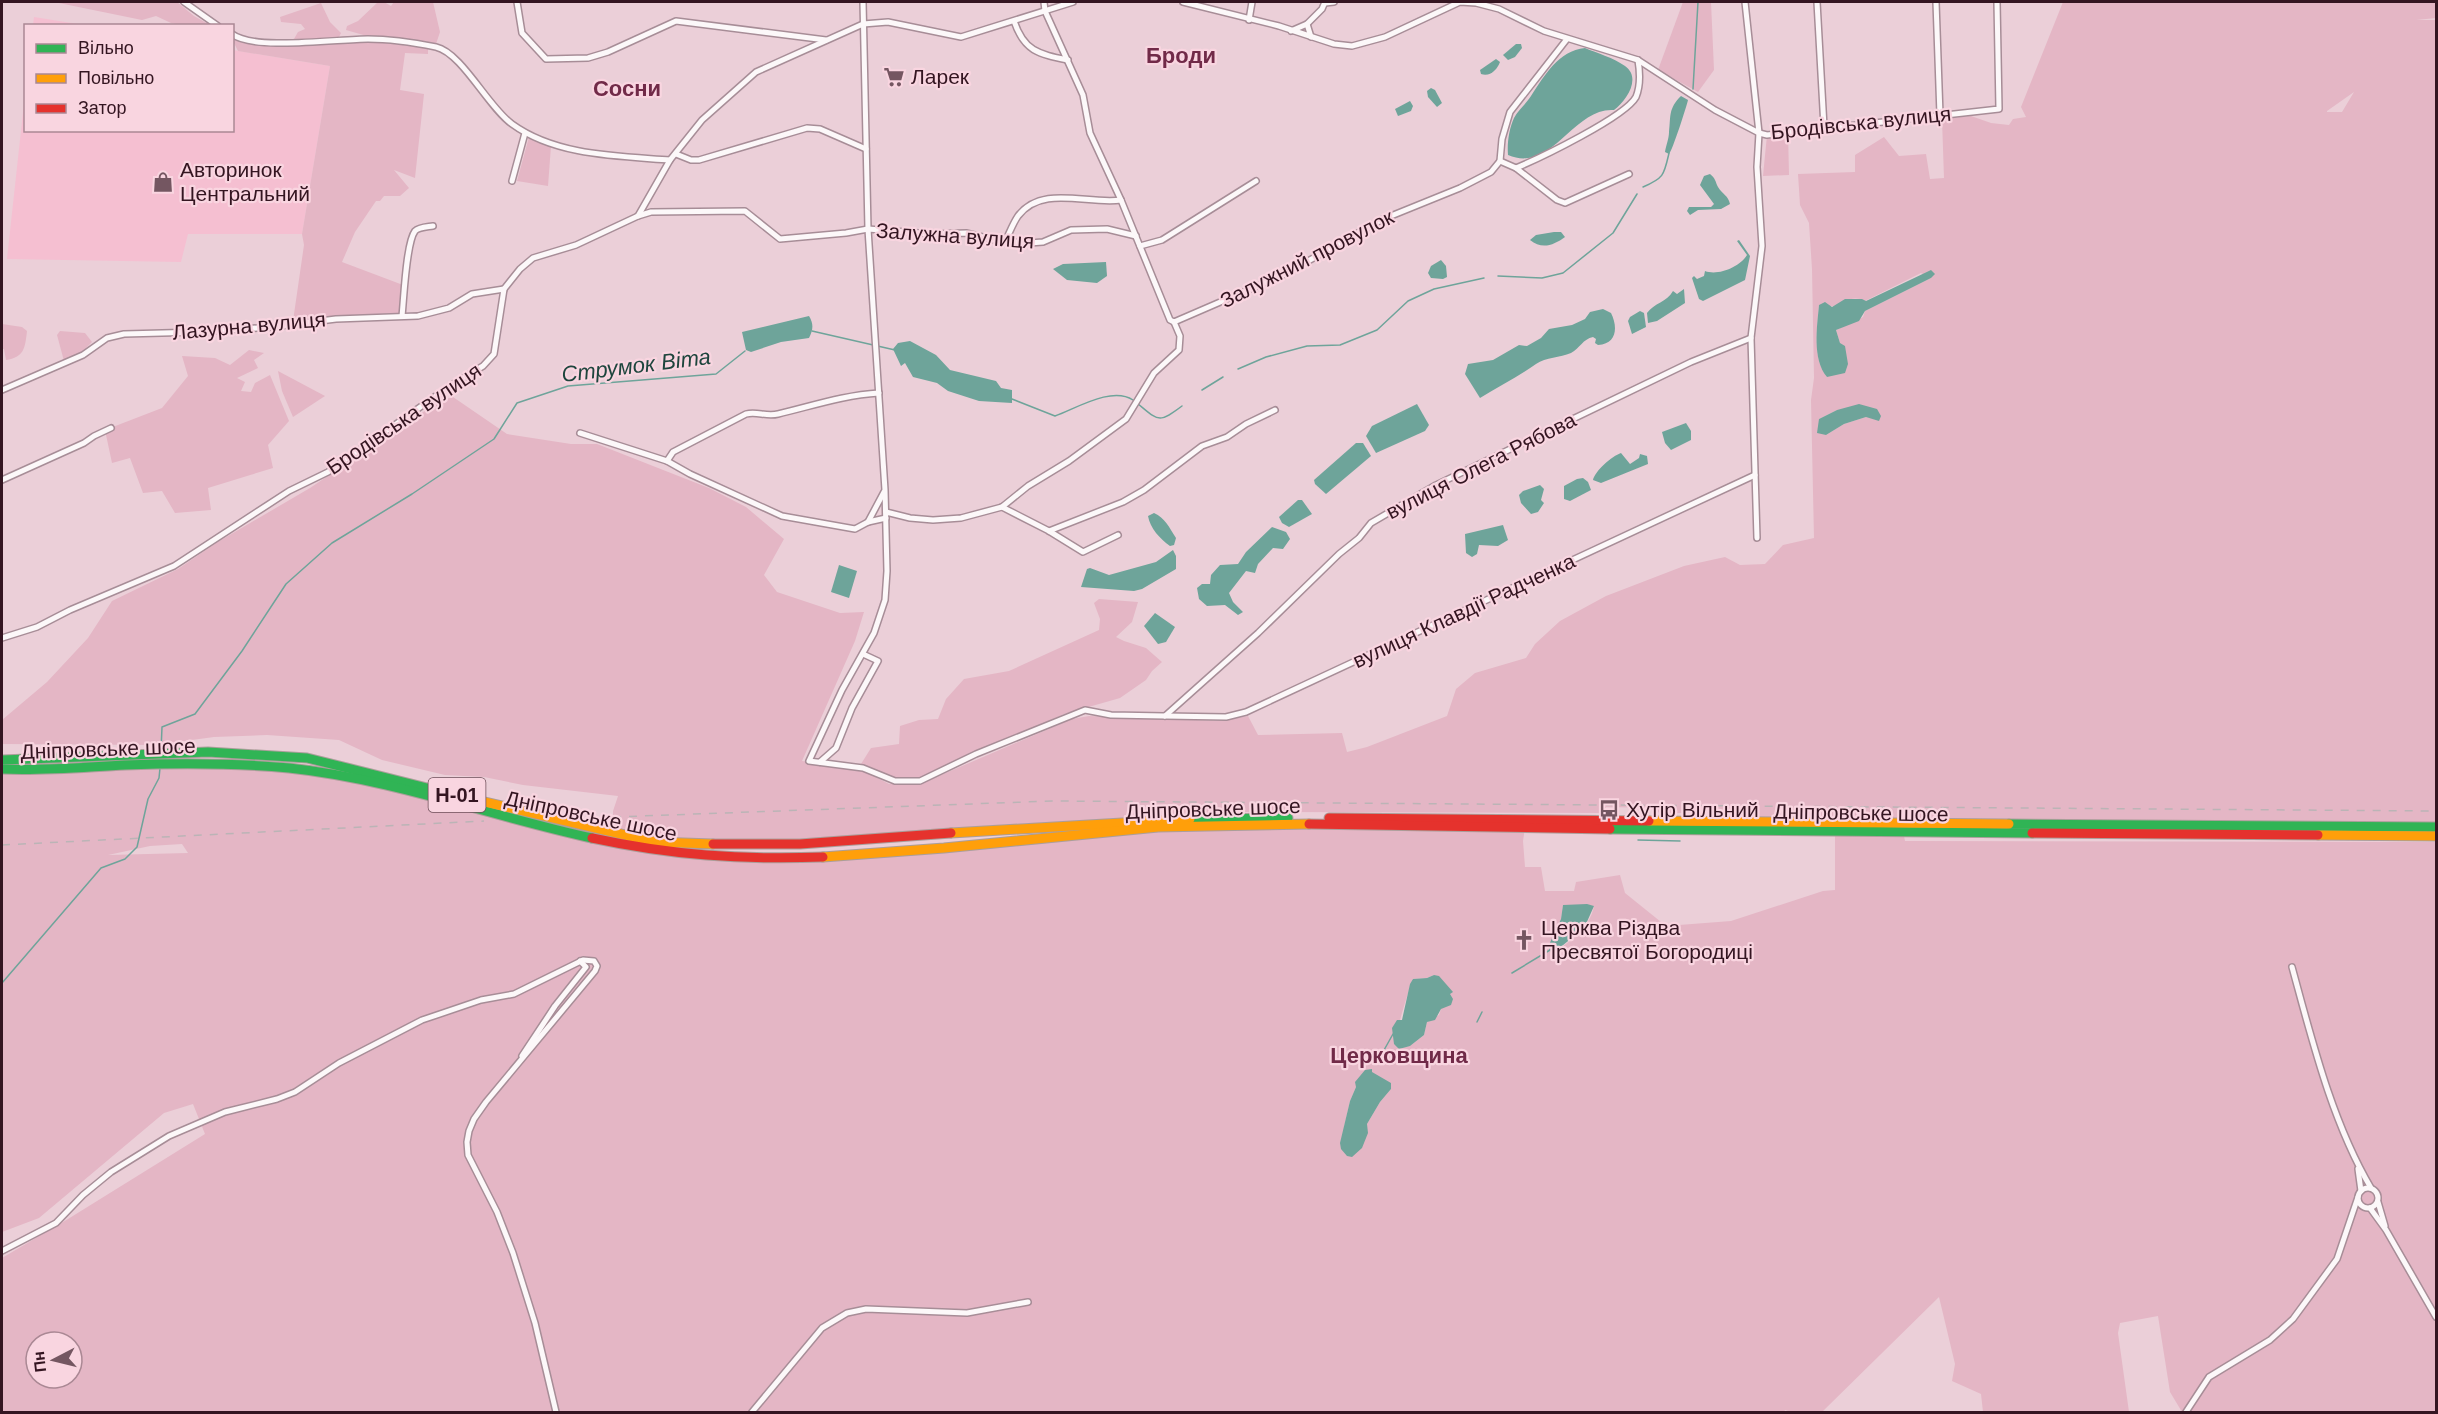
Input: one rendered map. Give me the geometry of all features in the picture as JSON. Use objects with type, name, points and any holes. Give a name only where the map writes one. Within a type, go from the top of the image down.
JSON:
[{"type":"main road","name":"Дніпровське шосе","points":[[2,760],[208,752],[307,758],[655,842],[728,845],[847,842],[1028,827],[1209,818],[2436,827]]},
{"type":"main road","name":"Дніпровське шосе","points":[[2,770],[234,764],[289,768],[399,787],[544,828],[602,841],[661,852],[722,857],[848,856],[1165,826],[1304,824],[2436,836]]},
{"type":"street","points":[[184,2],[215,24]]},
{"type":"street","points":[[517,2],[522,33],[546,59],[588,58],[608,52],[676,21],[828,40]]},
{"type":"street","points":[[863,2],[868,229],[886,515],[885,600],[874,633],[842,690],[808,761],[820,762],[836,748],[852,708],[878,661],[863,654]]},
{"type":"street","points":[[580,433],[667,461],[690,474],[782,516],[855,529],[886,515],[933,520],[972,516],[1002,507],[1028,486],[1069,461],[1126,419],[1154,373],[1179,350],[1180,336],[1174,322],[1170,320],[1121,200],[1090,133],[1083,95],[1045,11],[1044,2]]},
{"type":"street","points":[[504,289],[533,258],[576,245],[638,216],[670,160],[702,120],[756,72],[863,24],[888,22],[961,37],[1073,2]]},
{"type":"street","name":"Бродівська вулиця","points":[[1183,2],[1335,44],[1352,46],[1396,33],[1460,2],[1476,3],[1499,9],[1544,31],[1638,60],[1715,110],[1767,135],[1999,109],[1997,2]]},
{"type":"street","points":[[1250,20],[1252,2]]},
{"type":"street","points":[[1291,31],[1307,24],[1325,2],[1334,2]]},
{"type":"street","points":[[1745,2],[1759,133],[1757,167],[1762,246],[1751,338],[1757,538]]},
{"type":"street","points":[[1817,2],[1824,127]]},
{"type":"street","points":[[1936,2],[1940,115]]},
{"type":"street","points":[[1014,21],[1019,37],[1026,46],[1049,57],[1068,60]]},
{"type":"street","points":[[1307,24],[1311,37]]},
{"type":"street","points":[[234,35],[265,44],[368,39],[438,47],[454,57],[500,113],[525,133],[588,153],[670,160]]},
{"type":"street","points":[[1567,39],[1510,112],[1502,140],[1500,161],[1516,168],[1557,200],[1565,203],[1629,174]]},
{"type":"street","points":[[1516,168],[1583,134],[1628,107],[1635,98],[1640,85],[1638,60]]},
{"type":"street","points":[[676,154],[691,160],[699,160],[807,128],[820,129],[866,149]]},
{"type":"street","points":[[512,181],[525,133]]},
{"type":"street","name":"Залужний провулок","points":[[1174,322],[1285,274],[1381,220],[1460,188],[1491,172],[1500,161]]},
{"type":"street","points":[[1140,246],[1162,240],[1256,181]]},
{"type":"street","points":[[1005,242],[1018,215],[1033,203],[1049,198],[1109,202],[1121,200]]},
{"type":"street","name":"Залужна вулиця","points":[[638,216],[651,212],[745,210],[780,238],[868,229],[931,234],[966,232],[1005,242],[1043,242],[1071,230],[1107,229],[1136,236]]},
{"type":"street","points":[[402,315],[410,244],[415,231],[433,226]]},
{"type":"street","name":"Бродівська вулиця","points":[[2,638],[37,627],[70,610],[174,566],[289,491],[328,472],[450,386],[483,366],[494,354],[504,289]]},
{"type":"street","name":"Лазурна вулиця","points":[[2,390],[83,356],[108,338],[124,334],[268,328],[336,319],[418,316],[437,313],[472,294],[504,289]]},
{"type":"street","name":"вулиця Олега Рябова","points":[[1165,716],[1359,538],[1371,522],[1399,505],[1489,459],[1691,362],[1751,338]]},
{"type":"street","points":[[667,461],[672,452],[754,411],[775,415],[822,402],[879,393]]},
{"type":"street","points":[[1049,531],[1124,502],[1144,490],[1202,446],[1227,437],[1246,424],[1275,410]]},
{"type":"street","points":[[2,480],[84,444],[93,436],[111,428]]},
{"type":"street","name":"вулиця Клавдії Радченка","points":[[820,762],[863,768],[895,781],[920,781],[976,753],[1085,710],[1111,715],[1226,717],[1246,712],[1755,475]]},
{"type":"street","points":[[868,522],[885,490]]},
{"type":"street","points":[[1002,507],[1049,531],[1083,552],[1118,535]]},
{"type":"street","points":[[515,1069],[555,1006],[586,967],[580,961]]},
{"type":"street","points":[[2,1251],[56,1223],[83,1195],[111,1172],[169,1136],[225,1112],[295,1092],[339,1063],[422,1020],[481,1000],[514,994],[580,961],[594,961],[597,966],[595,971],[474,1119],[466,1142],[468,1155],[497,1212],[513,1253],[535,1323],[556,1413]]},
{"type":"street","points":[[2292,967],[2313,1044],[2357,1164],[2371,1188],[2378,1195],[2386,1230]]},
{"type":"street","points":[[2357,1164],[2360,1204],[2368,1208],[2386,1230],[2436,1317]]},
{"type":"street","points":[[2186,1413],[2209,1377],[2270,1340],[2293,1319],[2337,1259],[2359,1194],[2371,1188]]},
{"type":"street","points":[[2351,1218],[2357,1210],[2368,1208],[2378,1202]]},
{"type":"street","points":[[752,1413],[822,1328],[847,1313],[866,1309],[967,1313],[1028,1302]]},
{"type":"shaded area","points":[[54,2],[177,2],[208,24],[176,24],[156,16],[142,20]]},
{"type":"shaded area","points":[[378,2],[391,6],[394,2],[433,2],[440,32],[436,44],[367,36],[346,30],[347,26],[358,21]]},
{"type":"shaded area","points":[[1683,2],[1711,2],[1714,70],[1698,92],[1658,70]]},
{"type":"shaded area","points":[[2063,2],[2436,2],[2436,18],[2416,20],[2436,20],[2436,827],[1784,821],[1714,813],[1659,813],[1656,808],[1606,807],[1605,813],[1231,812],[983,826],[857,837],[729,842],[663,837],[613,829],[613,811],[618,796],[523,785],[484,777],[445,775],[382,760],[339,740],[267,735],[214,737],[155,745],[2,744],[2,720],[47,682],[88,638],[112,601],[178,569],[216,543],[310,488],[441,400],[453,397],[507,434],[571,444],[597,444],[709,488],[746,507],[784,539],[764,575],[777,592],[840,613],[864,612],[855,641],[802,761],[864,771],[889,784],[920,784],[1072,719],[1089,716],[1222,721],[1248,716],[1258,735],[1342,733],[1347,752],[1367,747],[1447,716],[1456,689],[1475,673],[1526,658],[1535,644],[1560,621],[1606,596],[1684,566],[1725,557],[1740,565],[1765,564],[1783,545],[1814,538],[1811,400],[1814,378],[1812,269],[1809,223],[1800,205],[1798,174],[1855,172],[1855,155],[1884,137],[1899,156],[1926,154],[1930,179],[1944,178],[1942,119],[1971,116],[1991,123],[2009,125],[2013,119],[2026,117],[2021,107]],"holes":[[[2354,92],[2342,112],[2327,112],[2327,111]],[[1921,273],[1931,278],[1865,311],[1863,317],[1836,330],[1840,343],[1827,377],[1822,370],[1817,352],[1819,305],[1834,306],[1856,298],[1865,301]],[[1837,410],[1881,416],[1866,417],[1844,424],[1826,435],[1819,419]]]},
{"type":"shaded area","points":[[321,3],[330,22],[341,33],[338,39],[294,39],[298,32],[305,29],[301,24],[281,22],[280,17]]},
{"type":"shaded area","points":[[34,17],[78,24],[33,24]]},
{"type":"shaded area","points":[[234,37],[264,46],[368,41],[428,48],[428,54],[405,53],[400,90],[424,94],[415,178],[394,170],[409,188],[400,196],[384,196],[380,201],[376,201],[355,232],[342,262],[403,285],[401,313],[293,321],[304,245],[302,234],[330,66],[238,51]]},
{"type":"shaded area","points":[[1516,44],[1521,44],[1522,48],[1515,57],[1508,60],[1503,55]]},
{"type":"shaded area","points":[[1585,48],[1616,61],[1630,71],[1632,83],[1623,101],[1614,110],[1599,112],[1586,118],[1537,156],[1524,158],[1508,155],[1510,131],[1518,112],[1553,65],[1567,54]]},
{"type":"shaded area","name":"Авторинок Центральний","points":[[234,50],[330,66],[302,234],[188,234],[181,262],[7,259],[24,103],[24,132],[234,132]]},
{"type":"shaded area","points":[[1496,59],[1500,62],[1495,70],[1487,75],[1481,74],[1480,70]]},
{"type":"shaded area","points":[[1431,88],[1435,90],[1442,103],[1437,107],[1428,97],[1427,91]]},
{"type":"shaded area","points":[[1681,96],[1688,100],[1669,154],[1665,152],[1671,113]]},
{"type":"shaded area","points":[[1410,101],[1413,106],[1411,111],[1398,116],[1395,109]]},
{"type":"shaded area","points":[[1788,132],[1789,175],[1763,176],[1767,135]]},
{"type":"shaded area","points":[[529,137],[551,146],[548,186],[517,181]]},
{"type":"shaded area","points":[[1710,174],[1730,204],[1721,209],[1698,210],[1690,215],[1687,211],[1689,207],[1711,207],[1714,204],[1700,185],[1704,176]]},
{"type":"shaded area","points":[[1561,232],[1565,237],[1543,246],[1530,240],[1536,235]]},
{"type":"shaded area","points":[[1739,240],[1750,256],[1745,280],[1703,301],[1699,299],[1692,278],[1694,276],[1697,279],[1704,276],[1705,271],[1716,272],[1734,267],[1744,259],[1747,255],[1737,241]]},
{"type":"shaded area","points":[[1441,260],[1446,266],[1447,277],[1431,278],[1428,273],[1431,266]]},
{"type":"shaded area","points":[[1106,262],[1107,276],[1097,283],[1067,280],[1053,269],[1063,264]]},
{"type":"shaded area","points":[[1931,270],[1935,274],[1931,278],[1865,311],[1859,321],[1836,330],[1840,343],[1845,346],[1848,364],[1845,373],[1827,377],[1822,370],[1817,352],[1819,305],[1825,302],[1832,307],[1845,299],[1866,301]]},
{"type":"shaded area","points":[[1684,289],[1685,303],[1657,321],[1648,323],[1647,313],[1650,310],[1673,291],[1677,294]]},
{"type":"shaded area","points":[[1603,309],[1611,313],[1615,324],[1614,334],[1609,342],[1598,345],[1595,343],[1596,339],[1590,338],[1571,353],[1540,362],[1480,398],[1465,374],[1468,364],[1493,360],[1519,345],[1527,346],[1541,338],[1549,329],[1572,325],[1585,319],[1590,312]]},
{"type":"shaded area","points":[[1640,311],[1644,313],[1646,327],[1632,334],[1628,321]]},
{"type":"shaded area","points":[[809,316],[812,327],[809,338],[781,342],[751,352],[746,350],[742,332]]},
{"type":"shaded area","points":[[2,324],[22,327],[27,331],[22,351],[12,359],[6,360],[4,349],[2,349]]},
{"type":"shaded area","points":[[60,331],[85,333],[92,342],[80,354],[64,361],[57,335]]},
{"type":"shaded area","points":[[910,341],[936,355],[950,370],[996,381],[1001,388],[1012,390],[1012,403],[979,401],[948,391],[937,383],[913,377],[905,363],[901,366],[893,349],[898,343]]},
{"type":"shaded area","points":[[249,350],[264,353],[254,360],[258,368],[237,378],[245,382],[241,391],[251,392],[255,383],[270,375],[289,421],[268,445],[273,468],[208,488],[211,510],[175,513],[162,491],[143,493],[130,458],[112,463],[105,430],[162,408],[188,376],[182,356],[215,358],[230,365]]},
{"type":"shaded area","points":[[278,371],[325,396],[293,417],[282,391]]},
{"type":"shaded area","points":[[1417,404],[1429,425],[1425,431],[1376,453],[1366,436],[1372,426]]},
{"type":"shaded area","points":[[1859,404],[1877,409],[1881,416],[1879,421],[1866,417],[1844,424],[1826,435],[1817,433],[1819,419],[1837,410]]},
{"type":"shaded area","points":[[1686,423],[1691,431],[1691,440],[1671,450],[1665,443],[1662,432]]},
{"type":"shaded area","points":[[1356,443],[1363,443],[1371,456],[1326,494],[1315,484],[1314,480]]},
{"type":"shaded area","points":[[1621,453],[1630,464],[1639,458],[1640,454],[1647,456],[1648,464],[1601,483],[1593,480],[1604,464]]},
{"type":"shaded area","points":[[1583,478],[1588,482],[1591,490],[1570,501],[1564,499],[1564,486]]},
{"type":"shaded area","points":[[1540,485],[1544,489],[1541,500],[1544,503],[1538,512],[1531,514],[1521,503],[1519,495],[1523,491]]},
{"type":"shaded area","points":[[1298,500],[1302,500],[1312,514],[1289,527],[1282,523],[1279,517]]},
{"type":"shaded area","points":[[1154,513],[1164,520],[1176,538],[1174,545],[1170,546],[1166,543],[1153,529],[1148,516]]},
{"type":"shaded area","points":[[1503,525],[1508,540],[1498,546],[1479,545],[1477,554],[1472,557],[1466,553],[1465,534]]},
{"type":"shaded area","points":[[1272,527],[1286,532],[1290,539],[1283,549],[1273,548],[1258,564],[1255,573],[1246,571],[1229,593],[1233,602],[1243,612],[1238,615],[1225,605],[1207,606],[1199,599],[1197,588],[1202,584],[1210,584],[1211,575],[1220,565],[1238,564],[1246,552]]},
{"type":"shaded area","points":[[1173,550],[1176,556],[1176,569],[1142,589],[1134,591],[1081,587],[1087,569],[1109,575],[1156,562]]},
{"type":"shaded area","points":[[839,565],[857,571],[849,598],[831,592]]},
{"type":"shaded area","points":[[1099,599],[1138,602],[1132,622],[1116,637],[1146,648],[1162,662],[1146,680],[1120,698],[1064,714],[920,778],[896,779],[861,764],[871,748],[899,744],[900,726],[919,720],[938,719],[946,699],[964,679],[1009,671],[1099,630],[1100,619],[1094,603]]},
{"type":"shaded area","points":[[1155,613],[1175,627],[1166,642],[1158,644],[1144,626]]},
{"type":"shaded area","points":[[234,764],[344,776],[661,852],[784,858],[1165,826],[1525,828],[1523,841],[1525,867],[1541,867],[1545,891],[1574,891],[1576,882],[1620,875],[1625,893],[1666,926],[1731,921],[1823,891],[1835,890],[1835,831],[1903,831],[1905,841],[2436,842],[2436,1412],[2182,1412],[2170,1392],[2158,1316],[2120,1323],[2118,1333],[2129,1412],[1983,1412],[1981,1394],[1952,1381],[1955,1364],[1939,1297],[1822,1412],[1785,1410],[1784,1412],[2,1412],[2,1258],[205,1134],[193,1104],[164,1113],[39,1218],[2,1232],[2,769]],"holes":[[[182,844],[188,853],[108,855],[150,846]],[[1563,905],[1594,906],[1583,928],[1552,954],[1549,947],[1561,919]],[[1434,975],[1441,1009],[1439,1015],[1427,1022],[1424,1035],[1410,1046],[1394,1044],[1413,979]],[[1356,1087],[1391,1089],[1367,1124],[1344,1127]]]},
{"type":"shaded area","points":[[1563,905],[1594,906],[1586,924],[1552,954],[1548,947],[1561,919]]},
{"type":"shaded area","points":[[1439,976],[1453,992],[1450,994],[1453,999],[1451,1005],[1441,1009],[1435,1020],[1427,1022],[1424,1035],[1410,1046],[1399,1049],[1394,1044],[1392,1028],[1397,1020],[1402,1020],[1410,984],[1413,979]]},
{"type":"shaded area","points":[[1372,1069],[1372,1072],[1391,1083],[1391,1089],[1367,1124],[1368,1133],[1362,1148],[1352,1157],[1347,1156],[1341,1149],[1340,1143],[1350,1101],[1356,1087],[1355,1082],[1365,1070]]},
{"type":"waterway","name":"Струмок Віта","points":[[1693,89],[1698,2]]},
{"type":"waterway","name":"Струмок Віта","points":[[1643,187],[1662,175],[1669,153]]},
{"type":"waterway","name":"Струмок Віта","points":[[1498,276],[1542,278],[1563,273],[1613,233],[1637,194]]},
{"type":"waterway","name":"Струмок Віта","points":[[1238,369],[1266,357],[1307,346],[1340,345],[1377,330],[1408,301],[1434,289],[1484,278]]},
{"type":"waterway","name":"Струмок Віта","points":[[812,331],[895,350]]},
{"type":"waterway","name":"Струмок Віта","points":[[161,751],[162,727],[195,714],[242,651],[286,584],[332,543],[412,494],[494,439],[517,403],[568,386],[716,374],[745,351]]},
{"type":"waterway","name":"Струмок Віта","points":[[1202,390],[1223,377]]},
{"type":"waterway","name":"Струмок Віта","points":[[1012,399],[1055,416],[1105,397],[1125,396],[1133,400]]},
{"type":"waterway","name":"Струмок Віта","points":[[1137,403],[1159,418],[1168,416],[1182,406]]},
{"type":"waterway","name":"Струмок Віта","points":[[2,983],[101,868],[125,859],[137,847],[148,799],[159,778],[160,768]]},
{"type":"waterway","points":[[1638,840],[1680,841]]},
{"type":"waterway","points":[[1512,973],[1550,950]]},
{"type":"waterway","points":[[1477,1022],[1482,1012]]},
{"type":"waterway","points":[[1379,1059],[1393,1034]]},
{"type":"railway","points":[[613,817],[1052,801],[2436,811]]},
{"type":"railway","points":[[2,845],[484,821]]},
{"type":"traffic: fast","points":[[2,760],[208,752],[307,758],[459,796]]},
{"type":"traffic: fast","points":[[2,769],[187,764],[289,768],[366,780],[592,838]]},
{"type":"traffic: fast","points":[[1190,819],[1288,818]]},
{"type":"traffic: fast","points":[[2009,824],[2436,827]]},
{"type":"traffic: fast","points":[[1610,829],[2032,833]]},
{"type":"traffic: slow","points":[[459,796],[655,842],[713,844]]},
{"type":"traffic: slow","points":[[951,833],[1190,819]]},
{"type":"traffic: slow","points":[[1649,821],[2009,824]]},
{"type":"traffic: slow","points":[[823,857],[944,848],[1158,827],[1309,824]]},
{"type":"traffic: slow","points":[[2318,835],[2436,836]]},
{"type":"traffic: jam","points":[[1329,818],[1649,821]]},
{"type":"traffic: jam","points":[[1309,824],[1610,829]]},
{"type":"traffic: jam","points":[[713,844],[800,844],[951,833]]},
{"type":"traffic: jam","points":[[2032,833],[2318,835]]},
{"type":"traffic: jam","points":[[592,838],[650,849],[706,855],[763,858],[823,857]]},
{"type":"place","name":"Ларек","points":[[894,77]]},
{"type":"place","name":"Авторинок Центральний","points":[[163,182]]},
{"type":"place","name":"Хутір Вільний","points":[[1609,810]]},
{"type":"place","name":"Церква Різдва Пресвятої Богородиці","points":[[1524,940]]},
{"type":"district","name":"Броди","points":[[1181,55]]},
{"type":"district","name":"Сосни","points":[[627,88]]},
{"type":"district","name":"Церковщина","points":[[1399,1055]]}]
